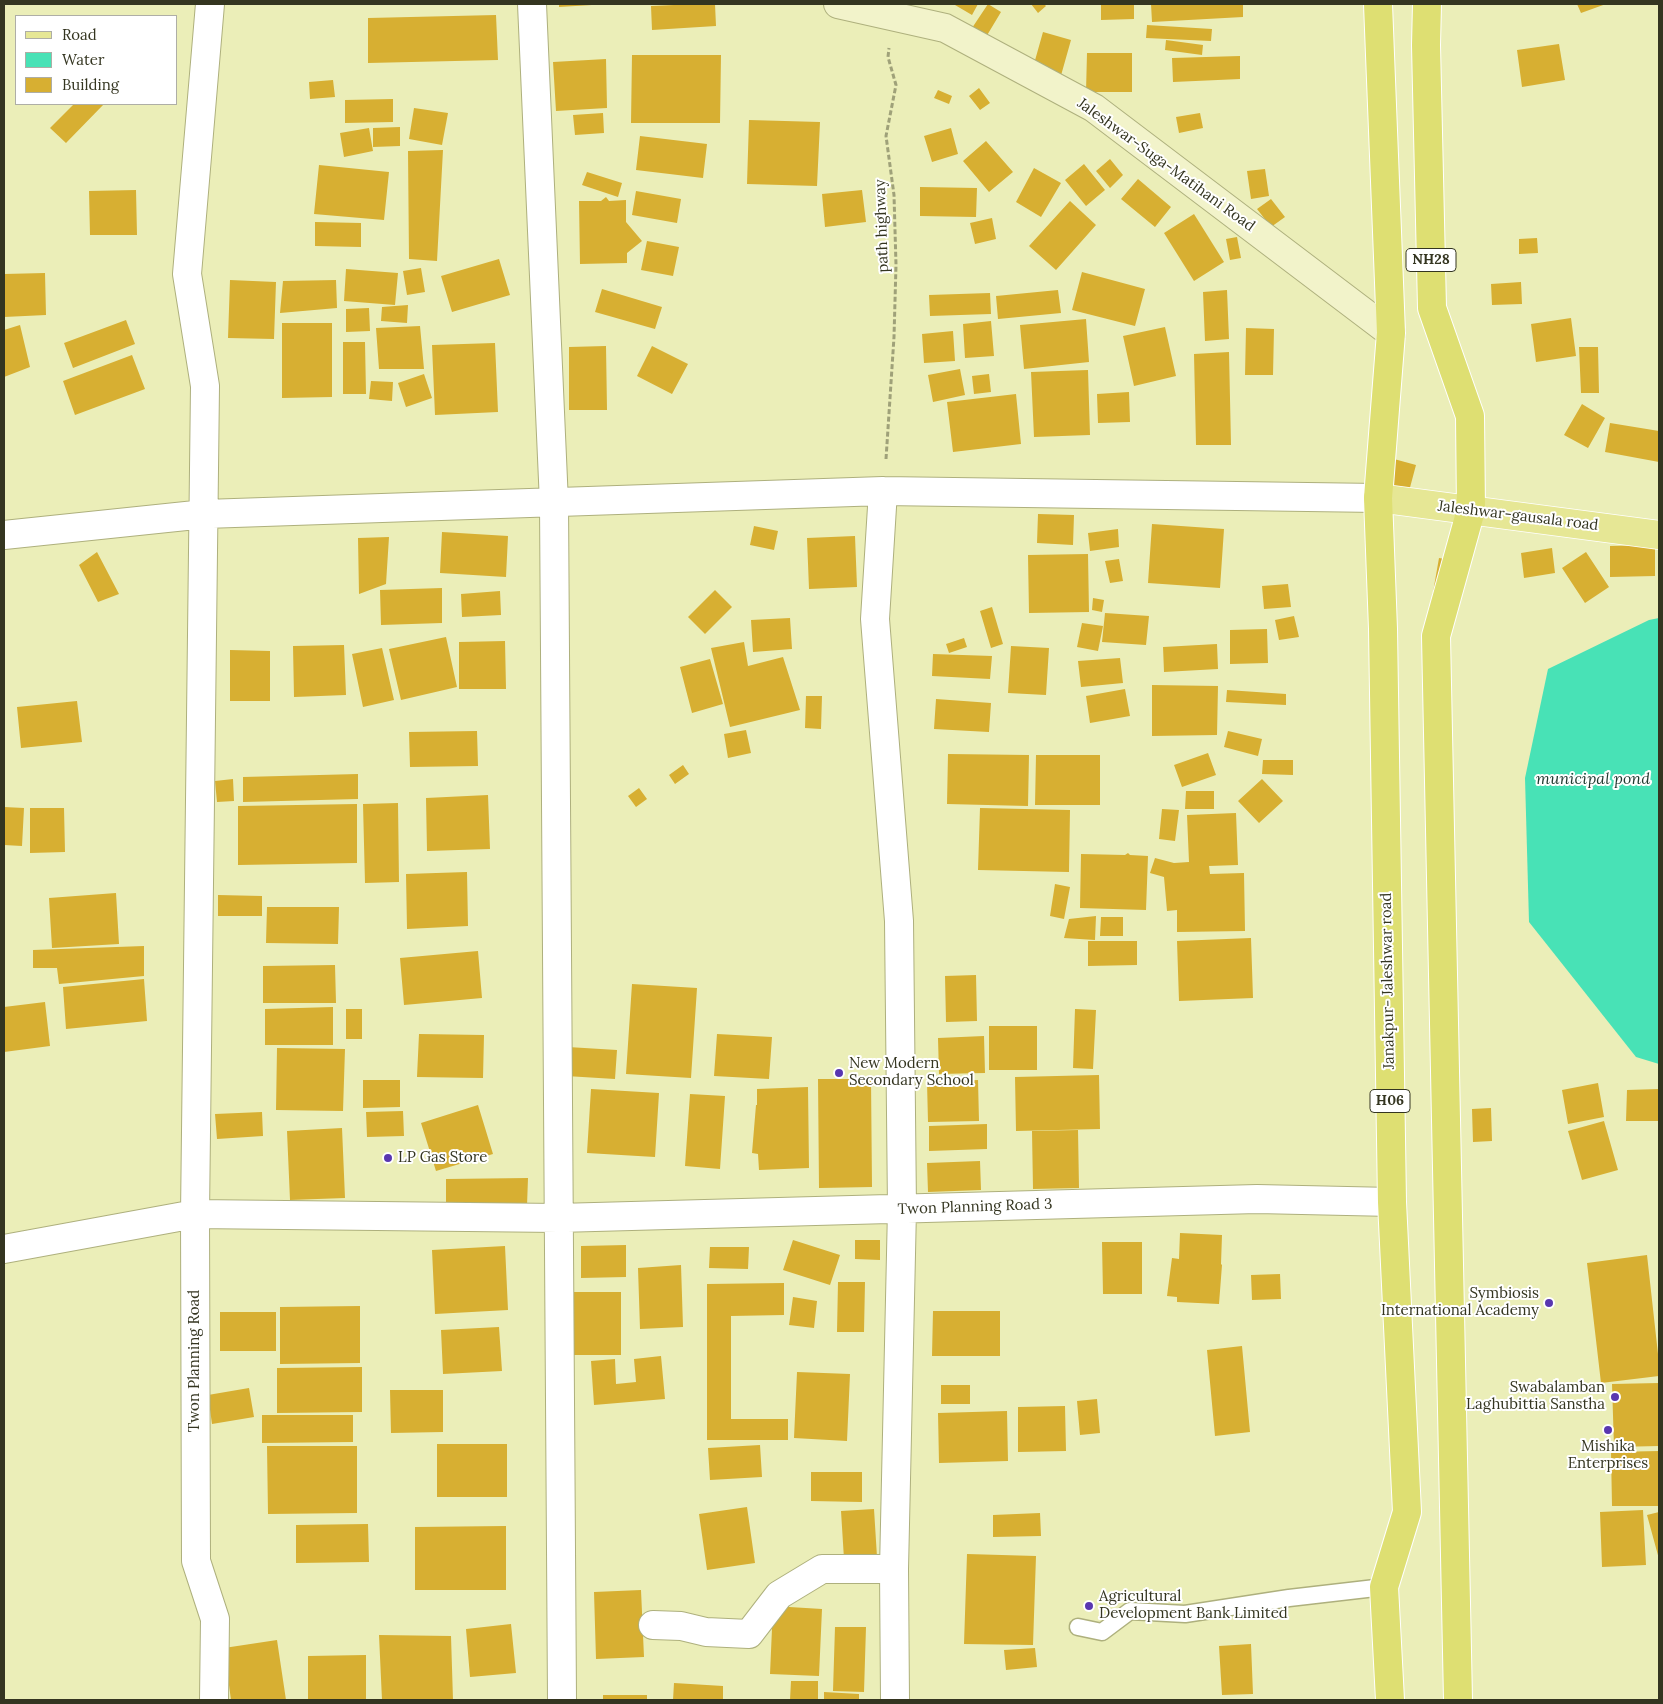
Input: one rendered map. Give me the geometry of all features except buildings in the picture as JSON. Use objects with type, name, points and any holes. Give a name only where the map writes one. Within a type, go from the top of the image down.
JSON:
[{"type":"highway","name":"NH28","points":[[1378,4],[1391,333],[1378,498]]},
{"type":"highway","name":"NH28","points":[[1427,4],[1426,45],[1432,308],[1470,416],[1471,510]]},
{"type":"highway","name":"Janakpur- Jaleshwar road","points":[[1378,498],[1383,628],[1392,1202],[1407,1512],[1384,1587],[1390,1700]]},
{"type":"highway","points":[[1458,1700],[1436,636],[1471,510]]},
{"type":"main road","name":"Jaleshwar-Suga-Matihani Road","points":[[838,4],[945,28],[1094,108],[1391,333]]},
{"type":"main road","name":"Jaleshwar-gausala road","points":[[1378,498],[1659,535]]},
{"type":"street","name":"Twon Planning Road","points":[[210,4],[187,274],[205,386],[205,514],[195,1214],[196,1561],[215,1619],[214,1700]]},
{"type":"street","points":[[532,4],[554,503],[562,1700]]},
{"type":"street","points":[[4,535],[205,514],[883,491],[1378,498]]},
{"type":"street","points":[[883,491],[875,619],[899,921],[902,1209],[894,1569],[896,1700]]},
{"type":"street","name":"Twon Planning Road 3","points":[[195,1214],[558,1218],[1257,1199],[1392,1202]]},
{"type":"street","points":[[4,1248],[195,1214]]},
{"type":"street","points":[[653,1625],[681,1626],[706,1632],[749,1634],[778,1595],[822,1569],[894,1569]]},
{"type":"lane","points":[[1078,1627],[1102,1632],[1130,1611],[1185,1614],[1289,1598],[1384,1587]]},
{"type":"path","name":"path highway","points":[[883,491],[894,347],[896,265],[894,195],[886,136],[896,85],[888,57],[889,47]]},
{"type":"water","name":"municipal pond","points":[[1659,618],[1659,1064],[1636,1057],[1529,922],[1525,778],[1548,669],[1649,620]]},
{"type":"place","name":"New Modern Secondary School","points":[[839,1073]]},
{"type":"place","name":"LP Gas Store","points":[[388,1158]]},
{"type":"place","name":"Symbiosis International Academy","points":[[1549,1303]]},
{"type":"place","name":"Swabalamban Laghubittia Sanstha","points":[[1615,1397]]},
{"type":"place","name":"Mishika Enterprises","points":[[1608,1430]]},
{"type":"place","name":"Agricultural Development Bank Limited","points":[[1089,1606]]}]
